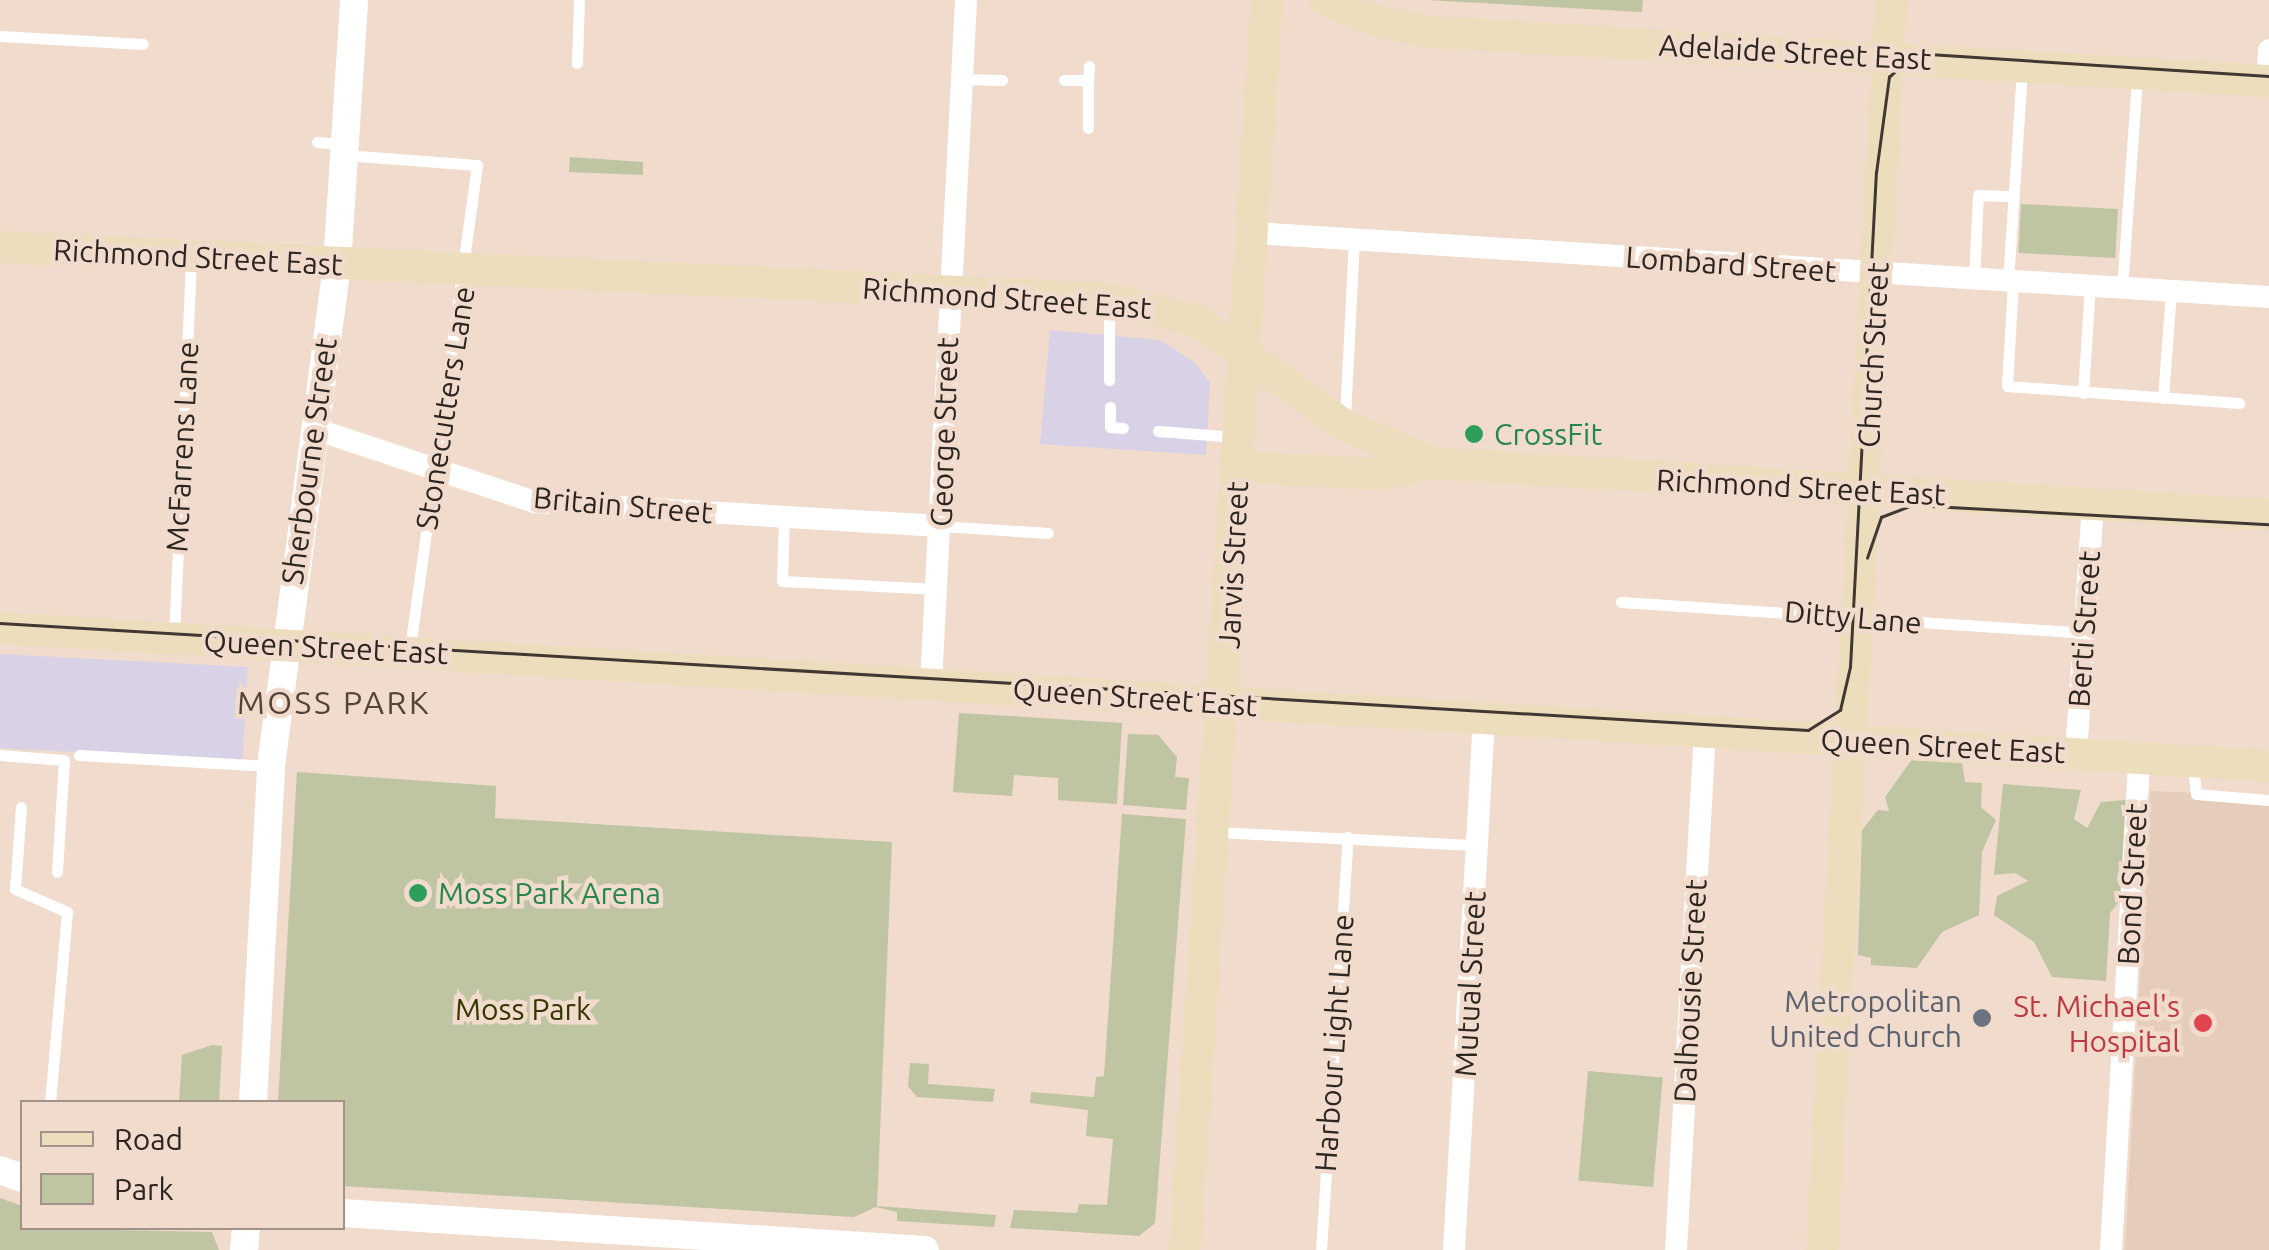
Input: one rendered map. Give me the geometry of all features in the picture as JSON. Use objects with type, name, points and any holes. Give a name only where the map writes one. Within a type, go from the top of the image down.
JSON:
[{"type":"main road","name":"Jarvis Street","points":[[1186,1250],[1226,702],[1243,356],[1267,0]]},
{"type":"main road","name":"Adelaide Street East","points":[[1325,0],[1380,22],[1431,32],[2137,73],[2268,70]]},
{"type":"main road","name":"Church Street","points":[[1822,1250],[1891,0]]},
{"type":"main road","name":"Richmond Street East","points":[[0,248],[1108,299],[1197,321],[1344,425],[1433,463],[2269,515]]},
{"type":"main road","points":[[1240,452],[1381,474],[1433,463]]},
{"type":"main road","name":"Queen Street East","points":[[0,628],[2269,766]]},
{"type":"street","name":"Sherbourne Street","points":[[253,1100],[271,766],[284,644],[337,264],[354,0]]},
{"type":"street","name":"George Street","points":[[931,684],[966,0]]},
{"type":"street","name":"Lombard Street","points":[[1254,233],[2269,297]]},
{"type":"street","name":"Britain Street","points":[[315,429],[535,502],[940,526]]},
{"type":"street","name":"Berti Street","points":[[2076,754],[2093,504]]},
{"type":"street","name":"Mutual Street","points":[[1454,1250],[1484,718]]},
{"type":"street","name":"Dalhousie Street","points":[[1676,1250],[1705,731]]},
{"type":"street","name":"Bond Street","points":[[2111,1250],[2140,758]]},
{"type":"street","points":[[345,1214],[571,1239],[924,1250]]},
{"type":"lane","points":[[577,63],[579,0]]},
{"type":"lane","points":[[0,36],[143,44]]},
{"type":"lane","points":[[2022,65],[2007,386],[2239,403]]},
{"type":"lane","points":[[1064,80],[1089,73],[1088,128]]},
{"type":"lane","points":[[2122,288],[2137,73]]},
{"type":"lane","points":[[962,79],[1002,80]]},
{"type":"lane","points":[[317,142],[346,150]]},
{"type":"lane","name":"Stonecutters Lane","points":[[346,150],[477,165],[410,652]]},
{"type":"lane","points":[[1974,279],[1978,195],[2014,196]]},
{"type":"lane","points":[[1344,425],[1354,242]]},
{"type":"lane","name":"McFarrens Lane","points":[[174,638],[191,256]]},
{"type":"lane","points":[[2083,393],[2090,286]]},
{"type":"lane","points":[[2163,398],[2171,291]]},
{"type":"lane","points":[[1108,299],[1109,380]]},
{"type":"lane","points":[[1110,407],[1110,427],[1124,428]]},
{"type":"lane","points":[[1158,431],[1240,452]]},
{"type":"lane","points":[[784,518],[782,581],[937,590]]},
{"type":"lane","points":[[940,526],[1048,533]]},
{"type":"lane","name":"Ditty Lane","points":[[1622,602],[2084,633]]},
{"type":"lane","points":[[0,755],[64,760],[57,872]]},
{"type":"lane","points":[[79,755],[271,766]]},
{"type":"lane","points":[[2193,762],[2196,794],[2269,800]]},
{"type":"lane","points":[[21,807],[15,889],[67,912],[50,1100]]},
{"type":"lane","points":[[1216,832],[1477,845]]},
{"type":"lane","name":"Harbour Light Lane","points":[[1321,1250],[1348,836]]},
{"type":"shaded area","points":[[1050,330],[1160,340],[1194,362],[1210,382],[1206,455],[1040,444]]},
{"type":"shaded area","points":[[0,654],[248,667],[243,761],[0,748]]},
{"type":"shaded area","name":"St. Michael's Hospital","points":[[2150,791],[2269,796],[2269,1250],[2125,1250]]},
{"type":"green space","points":[[1427,0],[1643,0],[1642,12]]},
{"type":"green space","points":[[570,157],[643,162],[643,175],[569,172]]},
{"type":"green space","points":[[2021,204],[2118,209],[2115,258],[2018,253]]},
{"type":"green space","points":[[959,713],[1122,723],[1117,804],[1058,800],[1058,778],[1014,775],[1012,796],[953,792]]},
{"type":"green space","points":[[1128,734],[1158,735],[1177,757],[1175,777],[1189,778],[1186,810],[1123,805]]},
{"type":"green space","points":[[1913,758],[1962,763],[1965,782],[1982,783],[1981,807],[1996,820],[1982,852],[1979,915],[1942,932],[1917,968],[1871,965],[1871,958],[1858,955],[1862,830],[1878,810],[1889,811],[1885,797]]},
{"type":"green space","name":"Moss Park","points":[[297,772],[496,786],[495,818],[892,842],[877,1206],[996,1215],[994,1227],[897,1221],[897,1212],[876,1207],[854,1217],[345,1186],[345,1100],[278,1100]]},
{"type":"green space","points":[[2003,784],[2081,790],[2074,819],[2087,828],[2101,802],[2126,800],[2124,895],[2110,913],[2106,981],[2052,977],[2034,942],[1994,915],[1997,896],[2028,881],[2015,873],[1994,875]]},
{"type":"green space","points":[[1122,814],[1186,819],[1155,1223],[1139,1236],[1010,1228],[1014,1210],[1077,1213],[1079,1204],[1107,1205],[1113,1139],[1086,1136],[1088,1110],[1030,1103],[1031,1092],[1094,1097],[1096,1077],[1104,1076]]},
{"type":"green space","points":[[212,1045],[222,1046],[219,1100],[179,1100],[182,1055]]},
{"type":"green space","points":[[910,1063],[929,1064],[928,1084],[995,1089],[993,1102],[917,1097],[908,1086]]},
{"type":"green space","points":[[1588,1071],[1663,1078],[1653,1187],[1578,1181]]},
{"type":"green space","points":[[0,1198],[20,1205],[20,1230],[212,1232],[219,1250],[0,1250]]},
{"type":"tram line","points":[[0,623],[1808,730],[1840,710],[1850,667],[1876,173],[1889,77],[1907,60],[1929,54],[2269,76]]},
{"type":"tram line","points":[[1867,558],[1881,517],[1913,505],[2269,524]]},
{"type":"place","name":"CrossFit","points":[[1474,434]]},
{"type":"place","name":"Moss Park Arena","points":[[418,893]]},
{"type":"place","name":"Metropolitan United Church","points":[[1982,1018]]},
{"type":"place","name":"St. Michael's Hospital","points":[[2203,1023]]},
{"type":"district","name":"MOSS PARK","points":[[334,702]]}]
